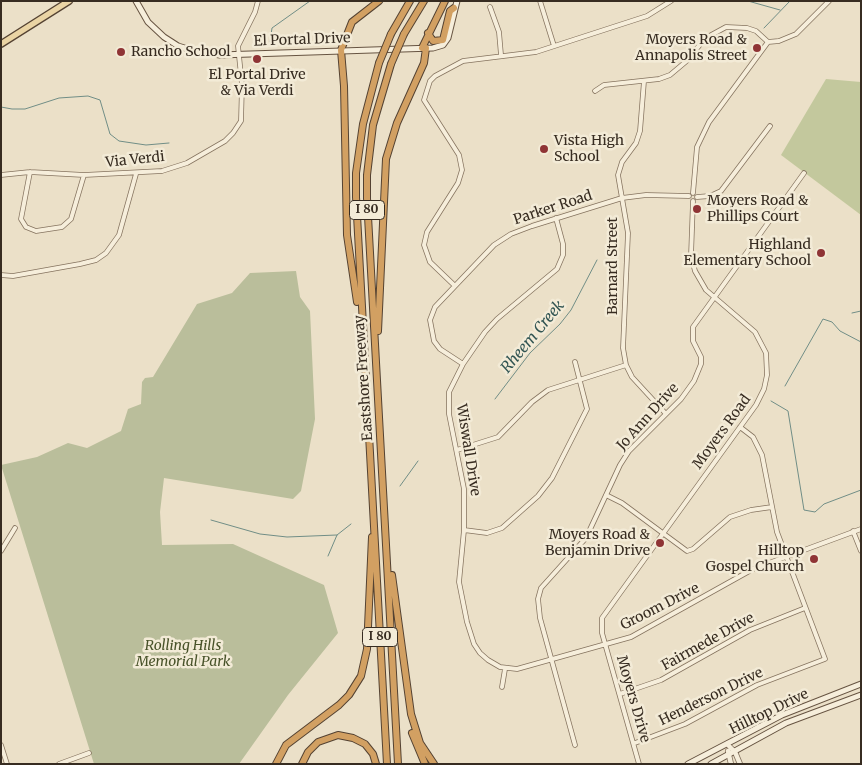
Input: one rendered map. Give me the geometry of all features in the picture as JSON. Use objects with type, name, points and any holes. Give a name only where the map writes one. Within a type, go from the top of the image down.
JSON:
[{"type":"highway","points":[[364,336],[350,266],[347,235],[344,86],[341,50],[352,22],[379,1]]},
{"type":"highway","name":"Eastshore Freeway","points":[[387,764],[364,336],[359,281],[356,173],[362,124],[379,63],[391,34],[410,1]]},
{"type":"highway","name":"Eastshore Freeway","points":[[400,764],[370,279],[367,174],[374,126],[391,64],[404,34],[424,1]]},
{"type":"highway","points":[[376,359],[386,159],[397,123],[424,63],[424,48],[428,34],[445,1]]},
{"type":"highway","points":[[428,34],[433,41],[443,40],[450,11],[454,8]]},
{"type":"highway","points":[[277,763],[282,750],[292,740],[344,700],[358,682],[363,669],[367,642],[374,511]]},
{"type":"highway","points":[[387,550],[414,738],[425,764]]},
{"type":"highway","points":[[410,704],[417,736],[434,764]]},
{"type":"highway","points":[[302,764],[308,752],[318,742],[338,735],[353,738],[365,744],[373,754],[376,764]]},
{"type":"main road","points":[[1,44],[69,1]]},
{"type":"main road","name":"El Portal Drive","points":[[136,1],[153,28],[178,46],[207,54],[424,48],[443,44],[448,38],[457,1]]},
{"type":"main road","name":"Hilltop Drive","points":[[688,764],[782,715],[861,684]]},
{"type":"main road","name":"Hilltop Drive","points":[[711,764],[786,724],[861,695]]},
{"type":"street","points":[[238,53],[238,46],[255,12],[258,1]]},
{"type":"street","points":[[540,1],[554,46]]},
{"type":"street","points":[[454,285],[430,262],[424,245],[428,232],[458,183],[462,170],[462,162],[426,104],[424,96],[430,81],[435,76],[463,61],[501,55],[527,54],[647,16],[671,1]]},
{"type":"street","points":[[697,197],[693,193],[694,159],[701,135],[760,51],[768,44],[796,34],[829,1]]},
{"type":"street","points":[[490,7],[499,32],[501,55]]},
{"type":"street","points":[[595,92],[604,85],[659,79],[680,69],[704,39],[719,29],[738,26],[747,28],[756,31],[768,44]]},
{"type":"street","name":"Via Verdi","points":[[1,175],[30,172],[84,175],[136,174],[162,171],[186,163],[225,141],[233,133],[240,121],[242,85],[238,53]]},
{"type":"street","name":"Barnard Street","points":[[644,81],[640,131],[636,143],[619,168],[618,176],[628,233],[623,348],[626,365],[640,388],[666,414]]},
{"type":"street","points":[[693,193],[689,196],[693,201],[697,197],[710,196],[721,191],[770,126]]},
{"type":"street","points":[[30,172],[21,219],[26,228],[36,231],[62,227],[71,219],[84,175]]},
{"type":"street","name":"Jo Ann Drive","points":[[576,745],[538,609],[542,588],[586,538],[629,451],[681,399],[699,373],[700,357],[693,341],[693,327],[804,173]]},
{"type":"street","points":[[1,275],[14,276],[80,264],[96,260],[106,253],[119,235],[136,174]]},
{"type":"street","name":"Parker Road","points":[[463,364],[440,349],[431,331],[430,320],[435,307],[494,245],[511,234],[622,198],[646,195],[689,196]]},
{"type":"street","name":"Moyers Road","points":[[606,644],[602,618],[756,405],[764,389],[767,375],[766,353],[759,338],[748,324],[714,298],[701,284],[692,264],[693,201]]},
{"type":"street","name":"Wiswall Drive","points":[[505,668],[488,660],[480,653],[474,644],[467,622],[459,582],[464,530],[464,489],[448,414],[449,392],[463,364],[497,319],[557,269],[562,255],[563,244],[556,218]]},
{"type":"street","points":[[464,530],[487,532],[502,528],[544,488],[585,416],[587,401],[575,362]]},
{"type":"street","points":[[457,450],[498,437],[540,395],[548,390],[580,378],[626,365]]},
{"type":"street","points":[[740,427],[753,437],[762,455],[777,532],[805,608]]},
{"type":"street","points":[[606,495],[663,532],[687,551],[693,549],[730,517],[744,512],[772,507]]},
{"type":"street","points":[[1,551],[15,528]]},
{"type":"street","name":"Groom Drive","points":[[606,644],[640,633],[753,569],[861,529]]},
{"type":"street","points":[[853,531],[861,551]]},
{"type":"street","name":"Henderson Drive","points":[[635,743],[686,724],[757,685],[825,659],[805,608]]},
{"type":"street","name":"Fairmede Drive","points":[[620,694],[661,680],[750,630],[805,608]]},
{"type":"street","points":[[502,687],[505,668],[517,669],[606,644]]},
{"type":"street","name":"Moyers Drive","points":[[606,644],[641,762]]},
{"type":"street","points":[[727,744],[735,752],[740,764]]},
{"type":"street","points":[[727,744],[731,764]]},
{"type":"street","points":[[1,746],[7,764]]},
{"type":"street","points":[[59,764],[89,753]]},
{"type":"green space","points":[[826,79],[861,82],[861,215],[781,155]]},
{"type":"green space","name":"Rolling Hills Memorial Park","points":[[296,271],[300,297],[310,311],[315,419],[301,491],[293,499],[164,478],[160,512],[162,545],[233,544],[324,585],[338,633],[288,695],[239,764],[94,764],[1,465],[37,457],[68,443],[87,448],[121,431],[128,409],[141,404],[142,382],[145,378],[153,377],[197,304],[232,293],[250,273]]},
{"type":"waterway","points":[[270,42],[272,28],[310,1]]},
{"type":"waterway","points":[[748,1],[780,10]]},
{"type":"waterway","name":"Rheem Creek","points":[[764,28],[790,1]]},
{"type":"waterway","points":[[1,107],[25,109],[59,98],[88,96],[100,100],[110,134],[119,141],[146,145],[169,143]]},
{"type":"waterway","name":"Rheem Creek","points":[[495,399],[530,353],[560,324],[571,310],[597,260]]},
{"type":"waterway","points":[[852,313],[861,311]]},
{"type":"waterway","points":[[785,386],[823,319],[832,322],[840,331],[861,342]]},
{"type":"waterway","points":[[771,401],[788,411],[804,510],[815,512],[824,504],[861,490]]},
{"type":"waterway","name":"Rheem Creek","points":[[400,486],[418,461]]},
{"type":"waterway","name":"Rheem Creek","points":[[211,520],[260,534],[287,537],[337,535]]},
{"type":"waterway","name":"Rheem Creek","points":[[328,556],[337,535],[351,524]]},
{"type":"place","name":"Moyers Road & Annapolis Street","points":[[757,48]]},
{"type":"place","name":"Rancho School","points":[[121,52]]},
{"type":"place","name":"El Portal Drive & Via Verdi","points":[[257,59]]},
{"type":"place","name":"Vista High School","points":[[544,149]]},
{"type":"place","name":"Moyers Road & Phillips Court","points":[[697,209]]},
{"type":"place","name":"Highland Elementary School","points":[[821,253]]},
{"type":"place","name":"Moyers Road & Benjamin Drive","points":[[660,543]]},
{"type":"place","name":"Hilltop Gospel Church","points":[[814,559]]}]
